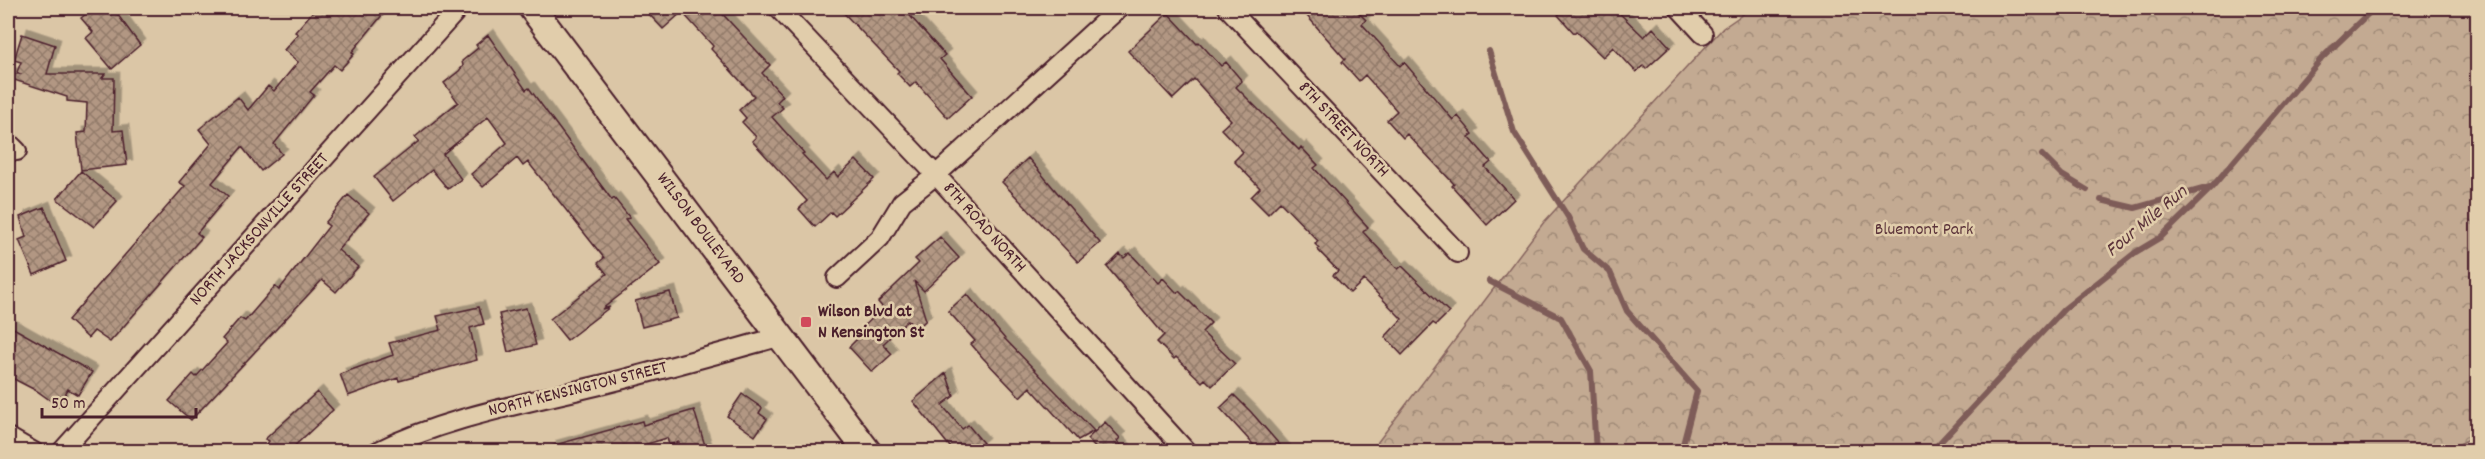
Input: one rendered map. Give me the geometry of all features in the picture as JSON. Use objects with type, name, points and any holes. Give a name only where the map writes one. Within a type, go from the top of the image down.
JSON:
[{"type":"main road","name":"WILSON BOULEVARD","points":[[532,8],[868,452]]},
{"type":"street","name":"NORTH JACKSONVILLE STREET","points":[[61,452],[459,8]]},
{"type":"street","name":"8TH ROAD NORTH","points":[[778,8],[936,175],[1187,452]]},
{"type":"street","points":[[837,278],[880,238],[902,202],[936,175],[1119,8]]},
{"type":"street","name":"8TH STREET NORTH","points":[[1228,8],[1458,254]]},
{"type":"street","points":[[1679,8],[1703,34]]},
{"type":"street","name":"NORTH KENSINGTON STREET","points":[[376,452],[408,436],[463,420],[782,336]]},
{"type":"street","points":[[8,437],[34,452]]},
{"type":"green space","name":"Bluemont Park","points":[[1752,8],[2477,8],[2477,435],[2444,452],[1371,451],[1544,222],[1723,28]]},
{"type":"building","points":[[93,8],[104,8],[110,15],[115,11],[140,45],[112,69],[86,38],[93,32],[81,18]]},
{"type":"building","points":[[316,8],[388,8],[340,70],[334,65],[310,92],[314,95],[274,144],[282,154],[261,171],[242,147],[212,183],[228,196],[197,233],[202,237],[110,342],[94,331],[88,338],[68,320],[185,186],[179,182],[211,144],[199,129],[238,97],[248,110],[268,86],[274,91],[298,62],[284,50],[298,34],[295,32]]},
{"type":"building","points":[[643,8],[717,8],[770,65],[762,73],[783,96],[777,102],[783,108],[772,117],[804,153],[802,154],[826,180],[834,172],[838,177],[856,160],[874,179],[835,216],[831,212],[815,227],[799,209],[807,201],[752,141],[756,137],[742,122],[746,118],[739,110],[754,96],[711,49],[713,46],[682,12],[663,29]]},
{"type":"building","points":[[839,8],[903,8],[945,55],[940,59],[972,96],[948,118],[916,82],[910,87],[897,73],[899,71]]},
{"type":"building","points":[[1300,8],[1354,8],[1366,20],[1362,24],[1400,66],[1404,62],[1453,120],[1458,116],[1473,134],[1469,137],[1491,162],[1485,167],[1514,199],[1487,225],[1452,186],[1454,184],[1407,134],[1403,138],[1387,120],[1397,111],[1365,75],[1359,81],[1342,62],[1345,59]]},
{"type":"building","points":[[1567,8],[1614,8],[1644,37],[1653,28],[1670,47],[1646,69],[1643,66],[1636,72],[1613,47],[1603,57],[1576,31],[1574,33],[1558,15]]},
{"type":"building","points":[[1168,13],[1221,66],[1226,62],[1242,81],[1236,87],[1299,150],[1301,147],[1318,165],[1314,168],[1368,227],[1363,232],[1398,269],[1402,266],[1449,312],[1436,325],[1433,323],[1402,355],[1385,337],[1402,319],[1364,280],[1350,293],[1333,275],[1338,271],[1318,250],[1315,244],[1318,241],[1280,202],[1268,214],[1251,197],[1260,188],[1234,161],[1243,152],[1221,129],[1231,120],[1194,79],[1173,99],[1128,51]]},
{"type":"building","points":[[22,34],[55,45],[47,74],[105,74],[102,78],[114,78],[113,131],[123,130],[127,165],[81,170],[77,133],[86,132],[87,103],[67,101],[67,97],[8,78],[8,74],[20,74],[17,72],[21,62],[14,60]]},
{"type":"building","points":[[488,35],[526,90],[529,88],[612,200],[614,198],[630,218],[625,219],[660,264],[602,309],[610,307],[567,340],[550,319],[607,274],[598,263],[604,258],[528,162],[523,166],[517,158],[483,187],[471,174],[507,143],[488,117],[443,154],[461,179],[448,189],[432,170],[393,201],[374,177],[419,141],[415,137],[458,102],[444,83],[459,71],[463,66],[462,61],[478,48],[476,45]]},
{"type":"building","points":[[1028,158],[1100,243],[1078,262],[1002,182]]},
{"type":"building","points":[[81,171],[117,201],[94,227],[57,199]]},
{"type":"building","points":[[348,195],[369,213],[338,250],[358,267],[336,292],[322,280],[191,420],[169,401],[193,374],[196,377],[227,343],[222,339],[240,318],[245,321],[275,286],[279,290],[329,226],[325,223]]},
{"type":"building","points":[[44,207],[66,261],[34,275],[19,240],[26,237],[20,217]]},
{"type":"building","points":[[940,237],[959,258],[924,291],[914,281],[926,320],[917,329],[908,320],[883,344],[892,354],[872,372],[849,347],[858,338],[855,335],[883,308],[878,302],[919,263],[915,259]]},
{"type":"building","points":[[1130,253],[1158,283],[1163,278],[1211,323],[1202,332],[1235,364],[1212,386],[1205,379],[1202,382],[1157,342],[1164,335],[1107,267],[1120,254],[1124,258]]},
{"type":"building","points":[[670,292],[677,318],[642,327],[635,301]]},
{"type":"building","points":[[967,294],[1005,339],[1094,431],[1078,440],[1030,387],[1020,397],[983,358],[971,344],[975,341],[948,311]]},
{"type":"building","points":[[479,307],[484,324],[470,328],[477,360],[399,381],[398,378],[348,396],[340,374],[393,355],[389,343],[441,330],[437,316]]},
{"type":"building","points":[[526,308],[536,345],[508,352],[499,314]]},
{"type":"building","points":[[8,325],[92,372],[78,395],[68,389],[58,406],[37,391],[8,376]]},
{"type":"building","points":[[946,373],[954,396],[942,405],[962,429],[968,425],[983,443],[972,452],[954,452],[913,401]]},
{"type":"building","points":[[317,392],[333,410],[288,452],[262,452],[269,441],[265,439]]},
{"type":"building","points":[[742,394],[762,408],[759,413],[767,419],[755,436],[727,416]]},
{"type":"building","points":[[1234,395],[1286,452],[1260,452],[1220,408]]},
{"type":"building","points":[[694,410],[707,452],[681,452],[679,442],[669,445],[667,438],[621,452],[551,452],[551,446],[642,421],[643,425]]},
{"type":"building","points":[[1105,422],[1120,438],[1117,441],[1127,452],[1099,452],[1087,439]]},
{"type":"waterway","name":"Four Mile Run","points":[[1931,452],[2064,309],[2136,252],[2161,237],[2212,187],[2322,58],[2374,8]]},
{"type":"waterway","points":[[1489,51],[1514,132],[1568,217],[1583,249],[1610,272],[1627,311],[1697,391],[1681,452]]},
{"type":"waterway","points":[[2042,155],[2062,175],[2087,190]]},
{"type":"waterway","points":[[2101,200],[2135,208],[2210,187]]},
{"type":"waterway","points":[[1489,281],[1561,318],[1591,371],[1596,452]]},
{"type":"place","name":"Wilson Blvd at N Kensington St","points":[[806,322]]}]
